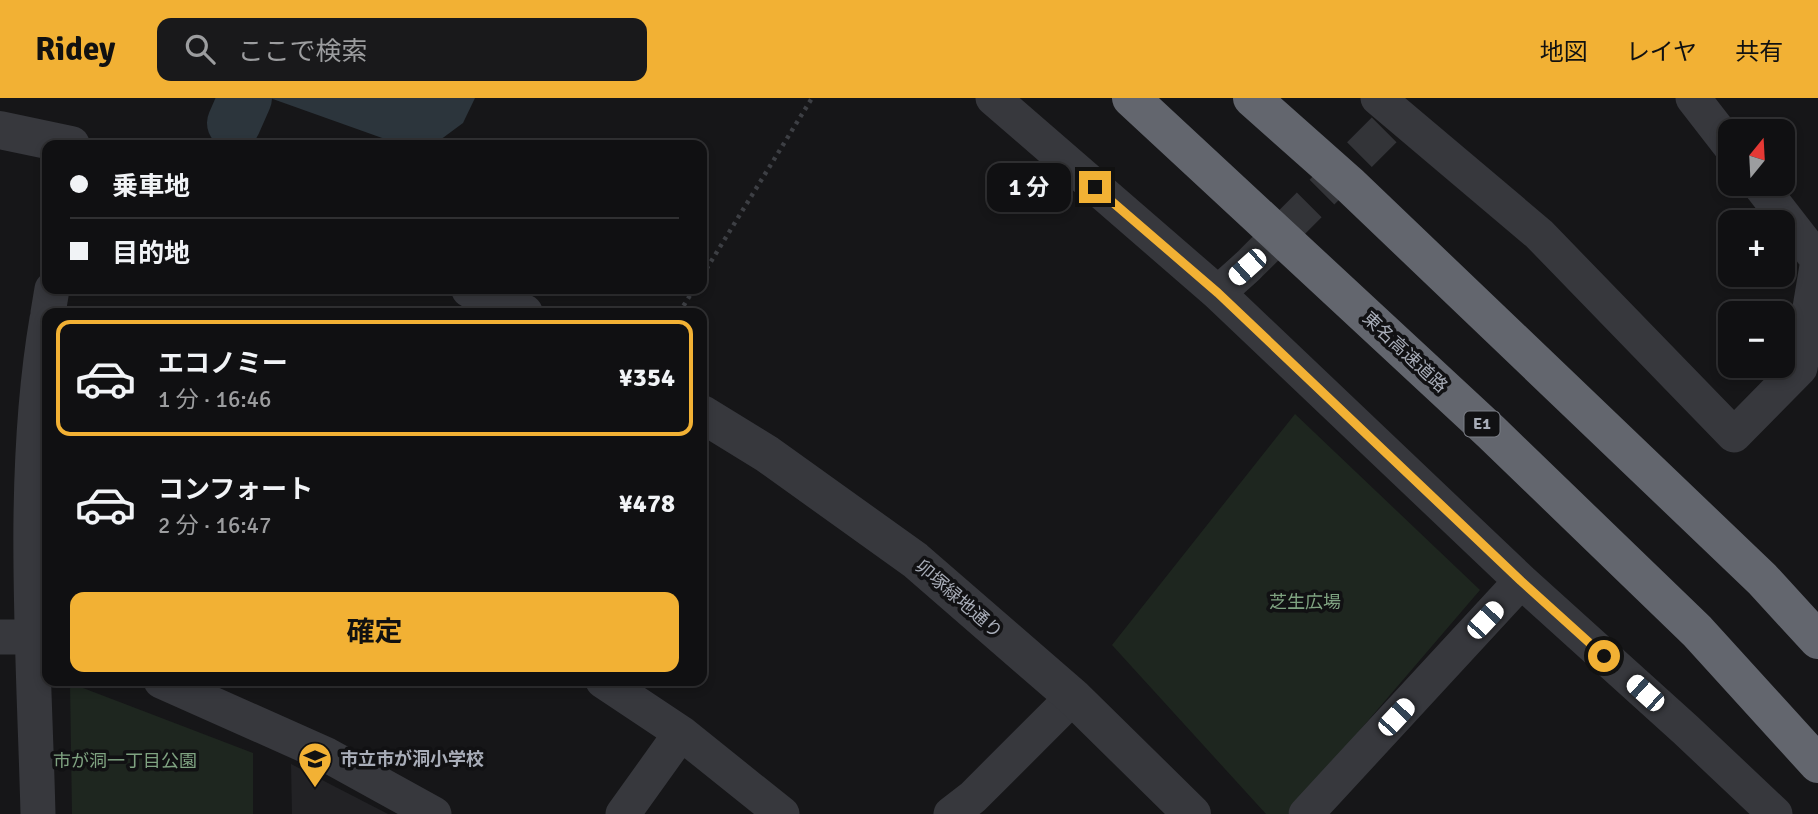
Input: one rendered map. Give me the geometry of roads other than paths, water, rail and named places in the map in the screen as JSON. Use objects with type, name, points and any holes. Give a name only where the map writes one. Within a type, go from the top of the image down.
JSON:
[{"type":"highway","name":"東名高速道路","points":[[1131,98],[1491,432],[1677,612],[1818,764]]},
{"type":"highway","points":[[1252,98],[1350,186],[1762,579],[1818,640]]},
{"type":"street","points":[[993,98],[1218,293],[1521,581],[1775,814]]},
{"type":"street","points":[[1693,98],[1718,130]]},
{"type":"street","points":[[1396,107],[1539,234],[1734,435],[1800,368],[1818,260],[1768,196]]},
{"type":"street","points":[[0,130],[47,140]]},
{"type":"street","points":[[1218,293],[1247,267]]},
{"type":"street","points":[[481,294],[513,308]]},
{"type":"street","points":[[37,814],[27,639],[42,408]]},
{"type":"street","name":"卯塚緑地通り","points":[[707,417],[767,454],[915,560],[1073,697],[1192,814]]},
{"type":"street","points":[[1306,814],[1521,581]]},
{"type":"street","points":[[172,686],[327,755],[434,814]]},
{"type":"street","points":[[610,686],[681,733],[782,814]]},
{"type":"street","points":[[951,814],[972,797],[1073,697]]},
{"type":"street","points":[[624,814],[681,733]]},
{"type":"waterway","points":[[234,123],[245,98]]},
{"type":"tunnel","points":[[1247,267],[1393,121]]},
{"type":"place","name":"市立市が洞小学校","points":[[315,789]]},
{"type":"park label","name":"芝生広場","points":[[1305,602]]},
{"type":"park label","name":"市が洞一丁目公園","points":[[125,761]]}]
